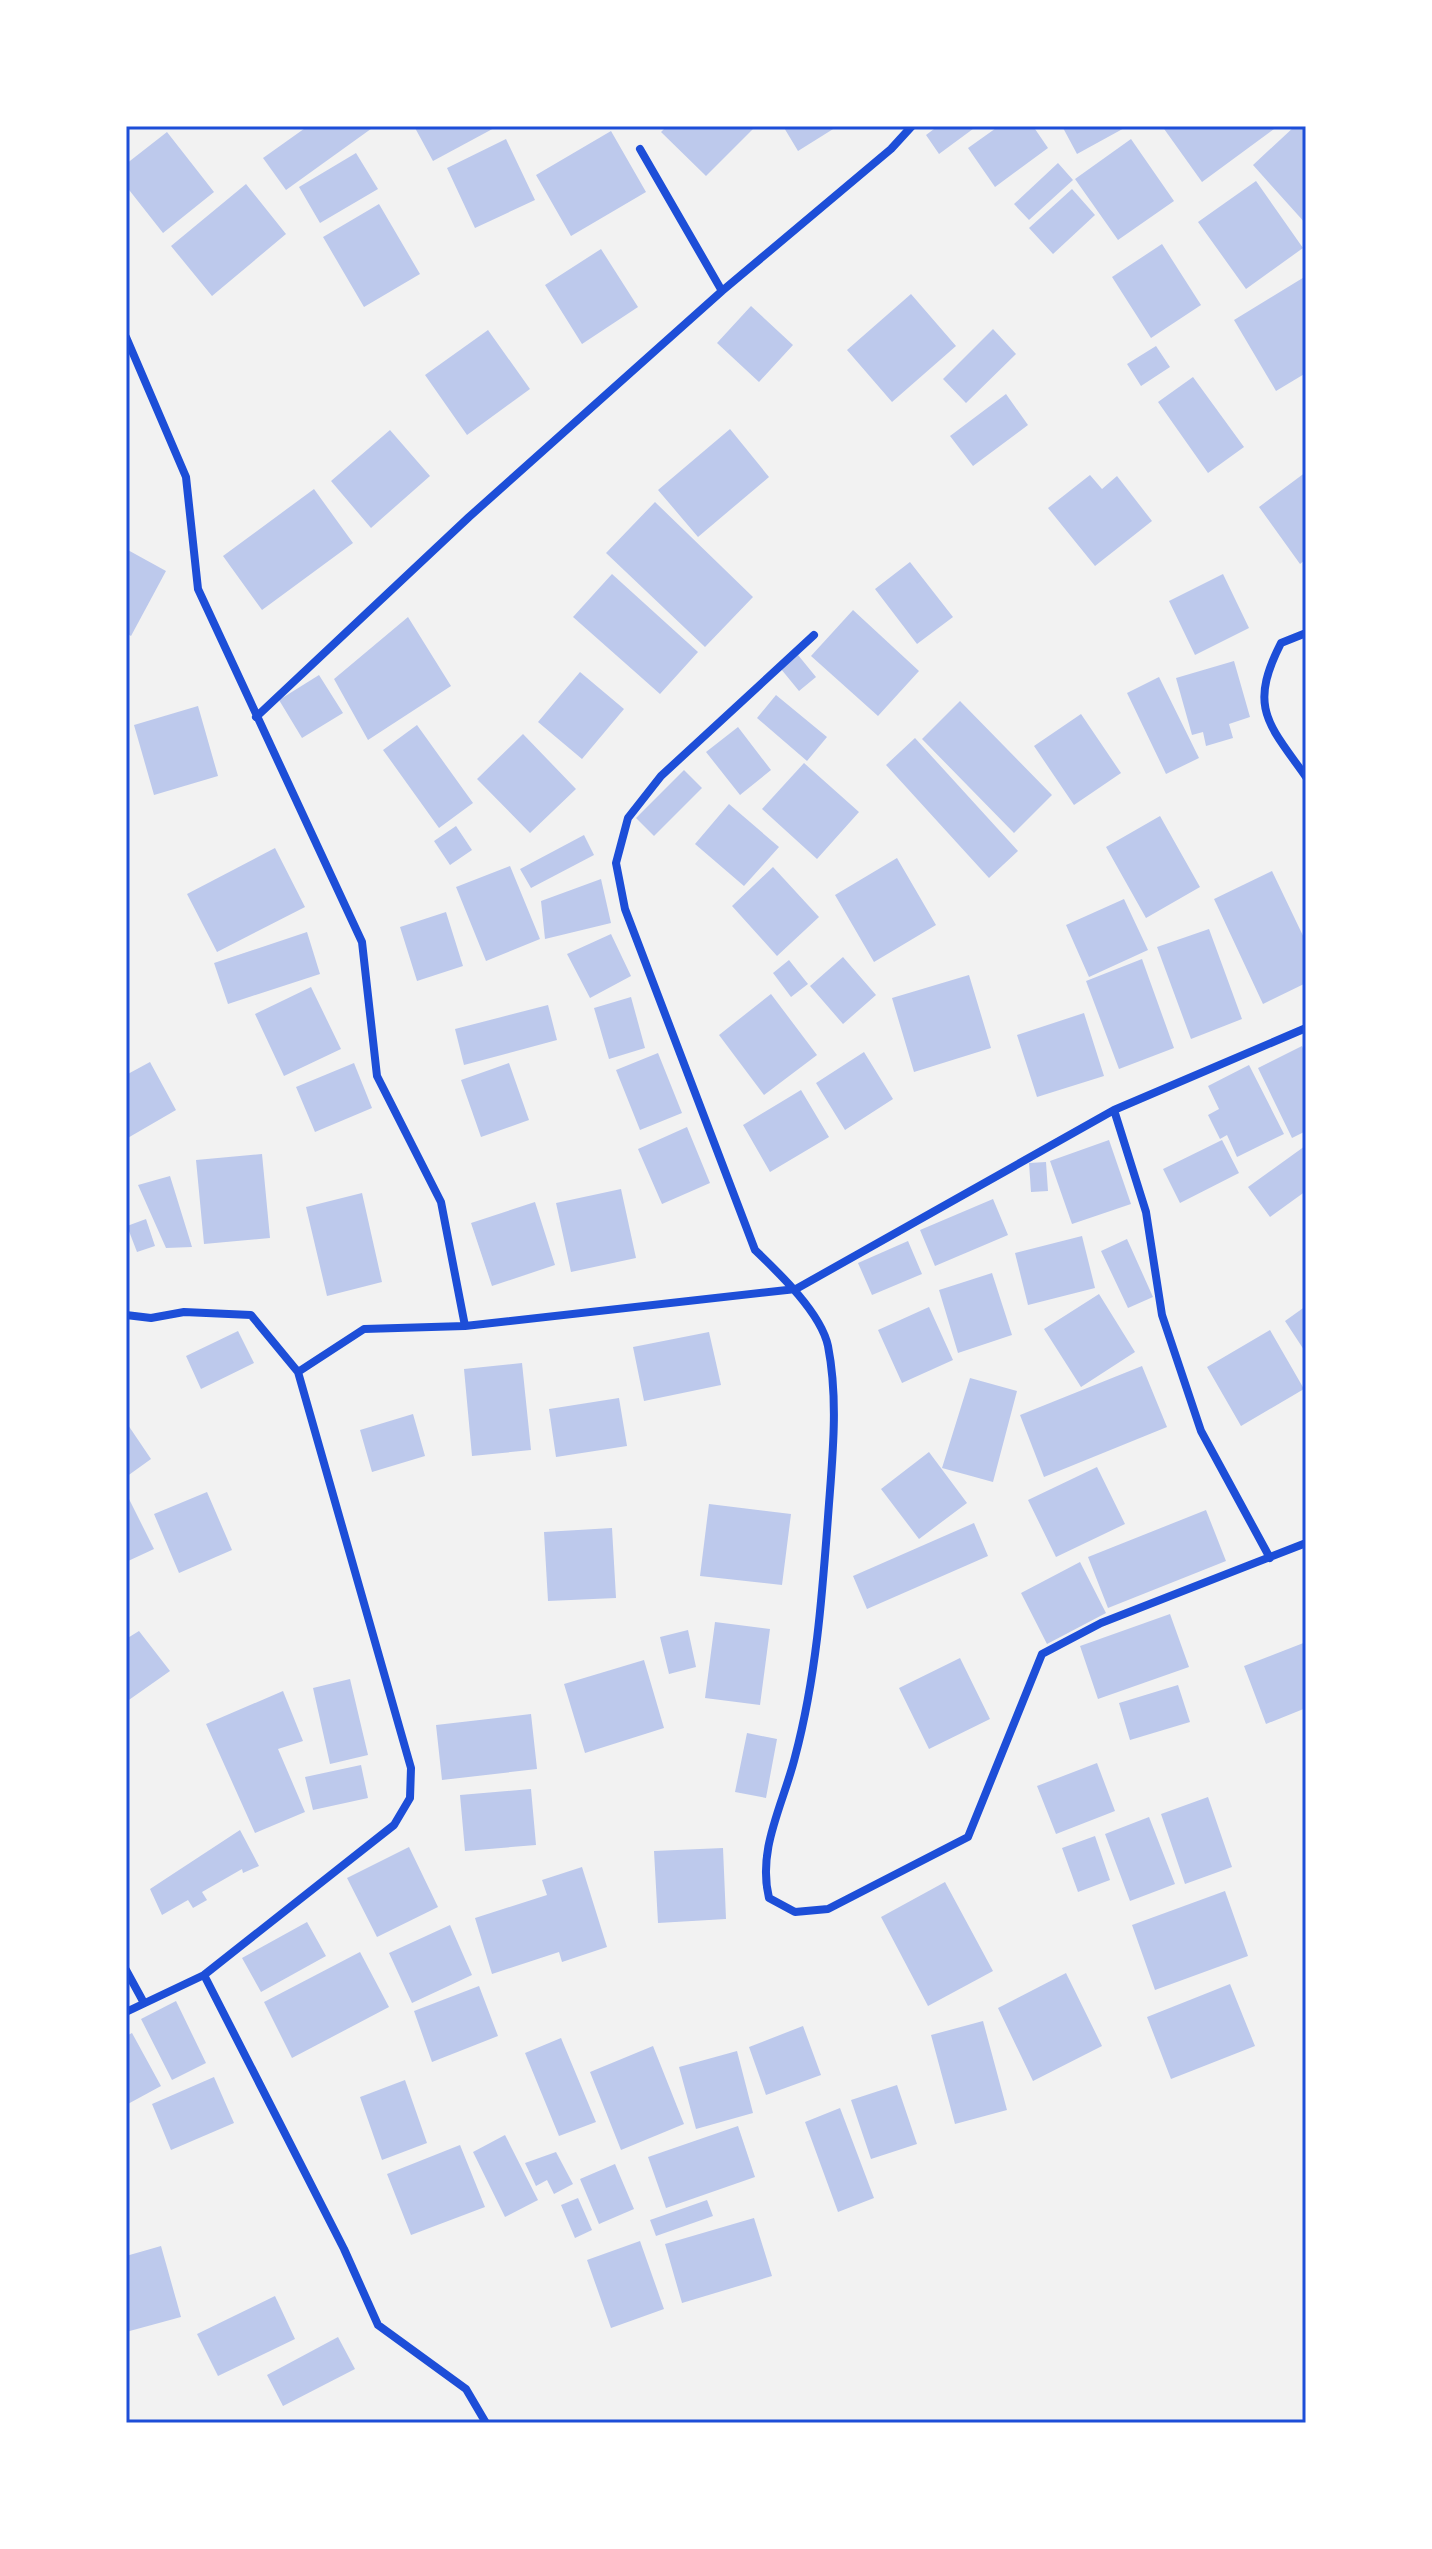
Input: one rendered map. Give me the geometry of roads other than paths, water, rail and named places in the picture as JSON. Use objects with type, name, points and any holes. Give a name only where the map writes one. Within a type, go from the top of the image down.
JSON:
[{"type":"street","points":[[256,717],[469,517],[722,291],[857,179],[912,126]]},
{"type":"street","points":[[640,149],[722,291]]},
{"type":"street","points":[[126,337],[186,477],[198,589],[362,942],[377,1076],[441,1202],[465,1326]]},
{"type":"street","points":[[1306,633],[1281,643],[1264,675],[1265,719],[1306,777]]},
{"type":"street","points":[[814,635],[661,776],[628,818],[616,863],[625,909],[755,1250],[796,1289],[827,1344],[834,1431],[818,1650],[795,1757],[766,1850],[763,1873],[769,1898],[795,1912],[828,1909],[968,1837],[1042,1654],[1101,1623],[1306,1543]]},
{"type":"street","points":[[298,1372],[364,1329],[465,1326],[796,1289],[1114,1110],[1306,1028]]},
{"type":"street","points":[[1114,1110],[1146,1212],[1162,1315],[1201,1431],[1270,1558]]},
{"type":"street","points":[[126,1315],[151,1318],[184,1312],[251,1315],[298,1372],[411,1768],[410,1798],[394,1825],[204,1975],[126,2012]]},
{"type":"street","points":[[126,1970],[144,2003]]},
{"type":"street","points":[[204,1975],[344,2249],[378,2325],[466,2389],[486,2423]]}]
